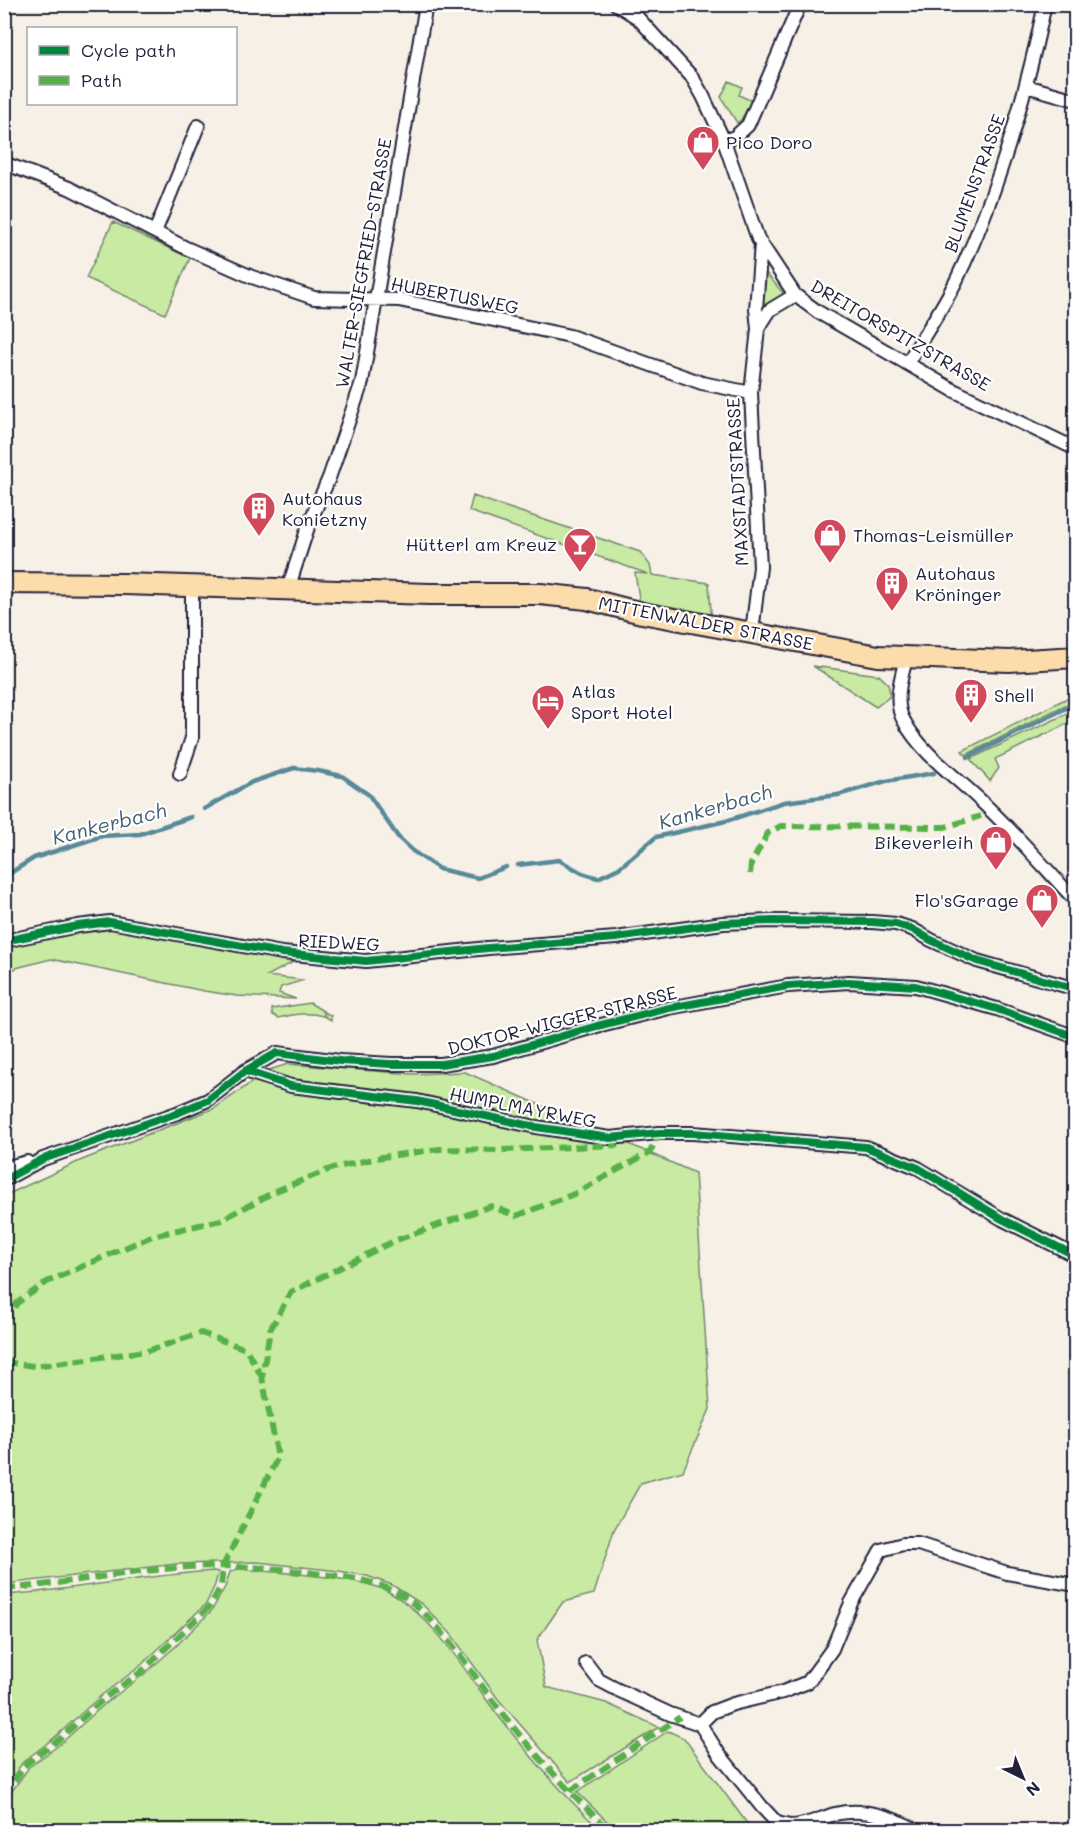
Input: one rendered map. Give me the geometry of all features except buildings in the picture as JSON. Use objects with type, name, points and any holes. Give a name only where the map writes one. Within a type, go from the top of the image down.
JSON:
[{"type":"main road","name":"MITTENWALDER STRASSE","points":[[4,583],[429,594],[540,594],[586,599],[642,613],[868,655],[1009,661],[1076,657]]},
{"type":"street","name":"WALTER-SIEGFRIED-STRASSE","points":[[288,589],[309,524],[329,478],[362,382],[426,4]]},
{"type":"street","name":"DREITORSPITZSTRASSE","points":[[616,4],[638,18],[682,64],[703,96],[724,141],[750,221],[761,244],[795,295],[818,312],[953,390],[1076,449]]},
{"type":"street","points":[[724,141],[735,137],[748,125],[800,4]]},
{"type":"street","name":"BLUMENSTRASSE","points":[[908,362],[961,270],[1013,135],[1045,4]]},
{"type":"street","points":[[1026,87],[1076,100]]},
{"type":"street","points":[[155,232],[198,126]]},
{"type":"street","name":"HUBERTUSWEG","points":[[4,163],[69,188],[155,232],[252,277],[314,298],[399,300],[570,336],[702,383],[751,393]]},
{"type":"street","name":"MAXSTADTSTRASSE","points":[[752,632],[760,567],[751,393],[758,329],[756,309],[761,244]]},
{"type":"street","points":[[758,329],[770,310],[795,295]]},
{"type":"street","points":[[180,774],[192,738],[192,587]]},
{"type":"street","points":[[906,658],[900,684],[899,709],[904,721],[933,757],[1010,831],[1076,901]]},
{"type":"street","name":"RIEDWEG","points":[[4,942],[78,926],[110,922],[282,953],[366,961],[616,938],[723,923],[772,921],[896,924],[912,929],[977,962],[1076,989]]},
{"type":"street","name":"DOKTOR-WIGGER-STRASSE","points":[[4,1180],[43,1159],[177,1113],[208,1100],[245,1071],[277,1053],[340,1061],[441,1064],[493,1056],[669,1008],[788,986],[849,982],[916,986],[997,1009],[1076,1037]]},
{"type":"street","name":"HUMPLMAYRWEG","points":[[245,1071],[291,1086],[417,1101],[536,1127],[610,1138],[659,1133],[693,1133],[866,1147],[905,1161],[1002,1219],[1076,1256]]},
{"type":"street","points":[[4,1168],[43,1159]]},
{"type":"street","points":[[700,1724],[712,1712],[733,1704],[783,1692],[808,1682],[832,1649],[851,1603],[881,1550],[903,1544],[918,1544],[1007,1573],[1076,1585]]},
{"type":"street","points":[[586,1663],[599,1680],[670,1714],[700,1724],[719,1754],[777,1823],[790,1828],[837,1814],[865,1812],[891,1818],[916,1830]]},
{"type":"green space","points":[[729,81],[742,87],[739,95],[752,101],[737,123],[721,97]]},
{"type":"green space","points":[[113,222],[190,258],[165,314],[86,278]]},
{"type":"green space","points":[[764,271],[785,295],[764,309],[761,274]]},
{"type":"green space","points":[[473,496],[640,552],[650,565],[652,575],[709,583],[712,625],[641,610],[635,573],[648,574],[469,511]]},
{"type":"green space","points":[[813,666],[879,675],[888,684],[889,697],[876,707]]},
{"type":"green space","points":[[1075,694],[1075,700],[966,755],[962,751]]},
{"type":"green space","points":[[1075,710],[1075,720],[995,759],[999,768],[990,781],[970,759]]},
{"type":"green space","points":[[114,928],[170,939],[301,958],[267,976],[304,980],[281,987],[279,993],[296,999],[237,996],[204,991],[51,959],[16,968],[5,974],[5,947],[82,930]]},
{"type":"green space","points":[[310,1003],[331,1016],[331,1020],[324,1016],[324,1013],[323,1016],[301,1014],[278,1018],[272,1014],[272,1009]]},
{"type":"green space","points":[[288,1064],[412,1074],[465,1072],[695,1173],[710,1409],[683,1471],[641,1483],[614,1530],[594,1594],[563,1602],[537,1640],[546,1687],[606,1703],[659,1727],[570,1782],[498,1699],[451,1634],[422,1604],[392,1585],[367,1576],[257,1562],[176,1564],[5,1584],[4,1196],[82,1160],[215,1108],[269,1070]]},
{"type":"green space","points":[[237,1569],[338,1578],[358,1582],[389,1592],[406,1604],[437,1633],[536,1762],[600,1830],[5,1830],[5,1801],[29,1767],[59,1745],[107,1702],[176,1646],[212,1610],[225,1587],[230,1572]]},
{"type":"green space","points":[[218,1572],[215,1585],[206,1604],[138,1668],[103,1694],[23,1762],[5,1788],[5,1595]]},
{"type":"green space","points":[[668,1731],[684,1738],[752,1830],[616,1830],[577,1792]]},
{"type":"waterway","name":"Kankerbach","points":[[968,757],[1076,703]]},
{"type":"waterway","name":"Kankerbach","points":[[204,809],[252,782],[294,768],[318,771],[342,776],[369,795],[398,837],[414,852],[439,869],[478,878],[506,867]]},
{"type":"waterway","name":"Kankerbach","points":[[518,865],[559,860],[582,873],[598,878],[619,868],[656,837],[726,821],[784,802],[838,795],[886,781],[934,773]]},
{"type":"waterway","name":"Kankerbach","points":[[4,877],[34,858],[102,836],[140,834],[191,817]]},
{"type":"marked path","points":[[750,874],[751,864],[768,833],[781,826],[945,827],[981,816]]},
{"type":"marked path","points":[[4,1796],[26,1764],[57,1741],[106,1697],[141,1672],[210,1606],[221,1586],[223,1566],[278,1457],[262,1377],[270,1330],[291,1292],[394,1241],[491,1206],[516,1216],[574,1194],[650,1152],[660,1133]]},
{"type":"marked path","points":[[4,1322],[17,1303],[47,1282],[152,1236],[221,1220],[278,1190],[333,1168],[382,1157],[440,1149],[502,1150],[618,1145]]},
{"type":"marked path","points":[[4,1362],[34,1366],[147,1351],[201,1333],[246,1349],[262,1377]]},
{"type":"marked path","points":[[4,1589],[154,1570],[212,1566],[303,1572],[361,1580],[387,1588],[410,1601],[433,1622],[527,1744],[609,1830]]},
{"type":"marked path","points":[[570,1791],[680,1717]]},
{"type":"cycle path","points":[[4,941],[110,922],[282,953],[366,961],[616,938],[723,923],[872,922],[896,924],[912,929],[977,961],[1076,989]]},
{"type":"cycle path","points":[[4,1180],[43,1159],[177,1113],[208,1100],[245,1071],[277,1053],[340,1061],[441,1064],[493,1056],[669,1008],[788,986],[849,982],[916,986],[997,1009],[1076,1037]]},
{"type":"cycle path","points":[[245,1071],[291,1086],[417,1101],[536,1127],[610,1138],[659,1133],[693,1133],[866,1147],[918,1168],[1002,1219],[1076,1256]]},
{"type":"place","name":"Pico Doro","points":[[703,171]]},
{"type":"place","name":"Autohaus Konietzny","points":[[259,537]]},
{"type":"place","name":"Thomas-Leismüller","points":[[830,564]]},
{"type":"place","name":"Hütterl am Kreuz","points":[[580,573]]},
{"type":"place","name":"Autohaus Kröninger","points":[[892,612]]},
{"type":"place","name":"Shell","points":[[971,724]]},
{"type":"place","name":"Atlas Sport Hotel","points":[[548,730]]},
{"type":"place","name":"Bikeverleih","points":[[996,871]]},
{"type":"place","name":"Flo'sGarage","points":[[1042,929]]}]
